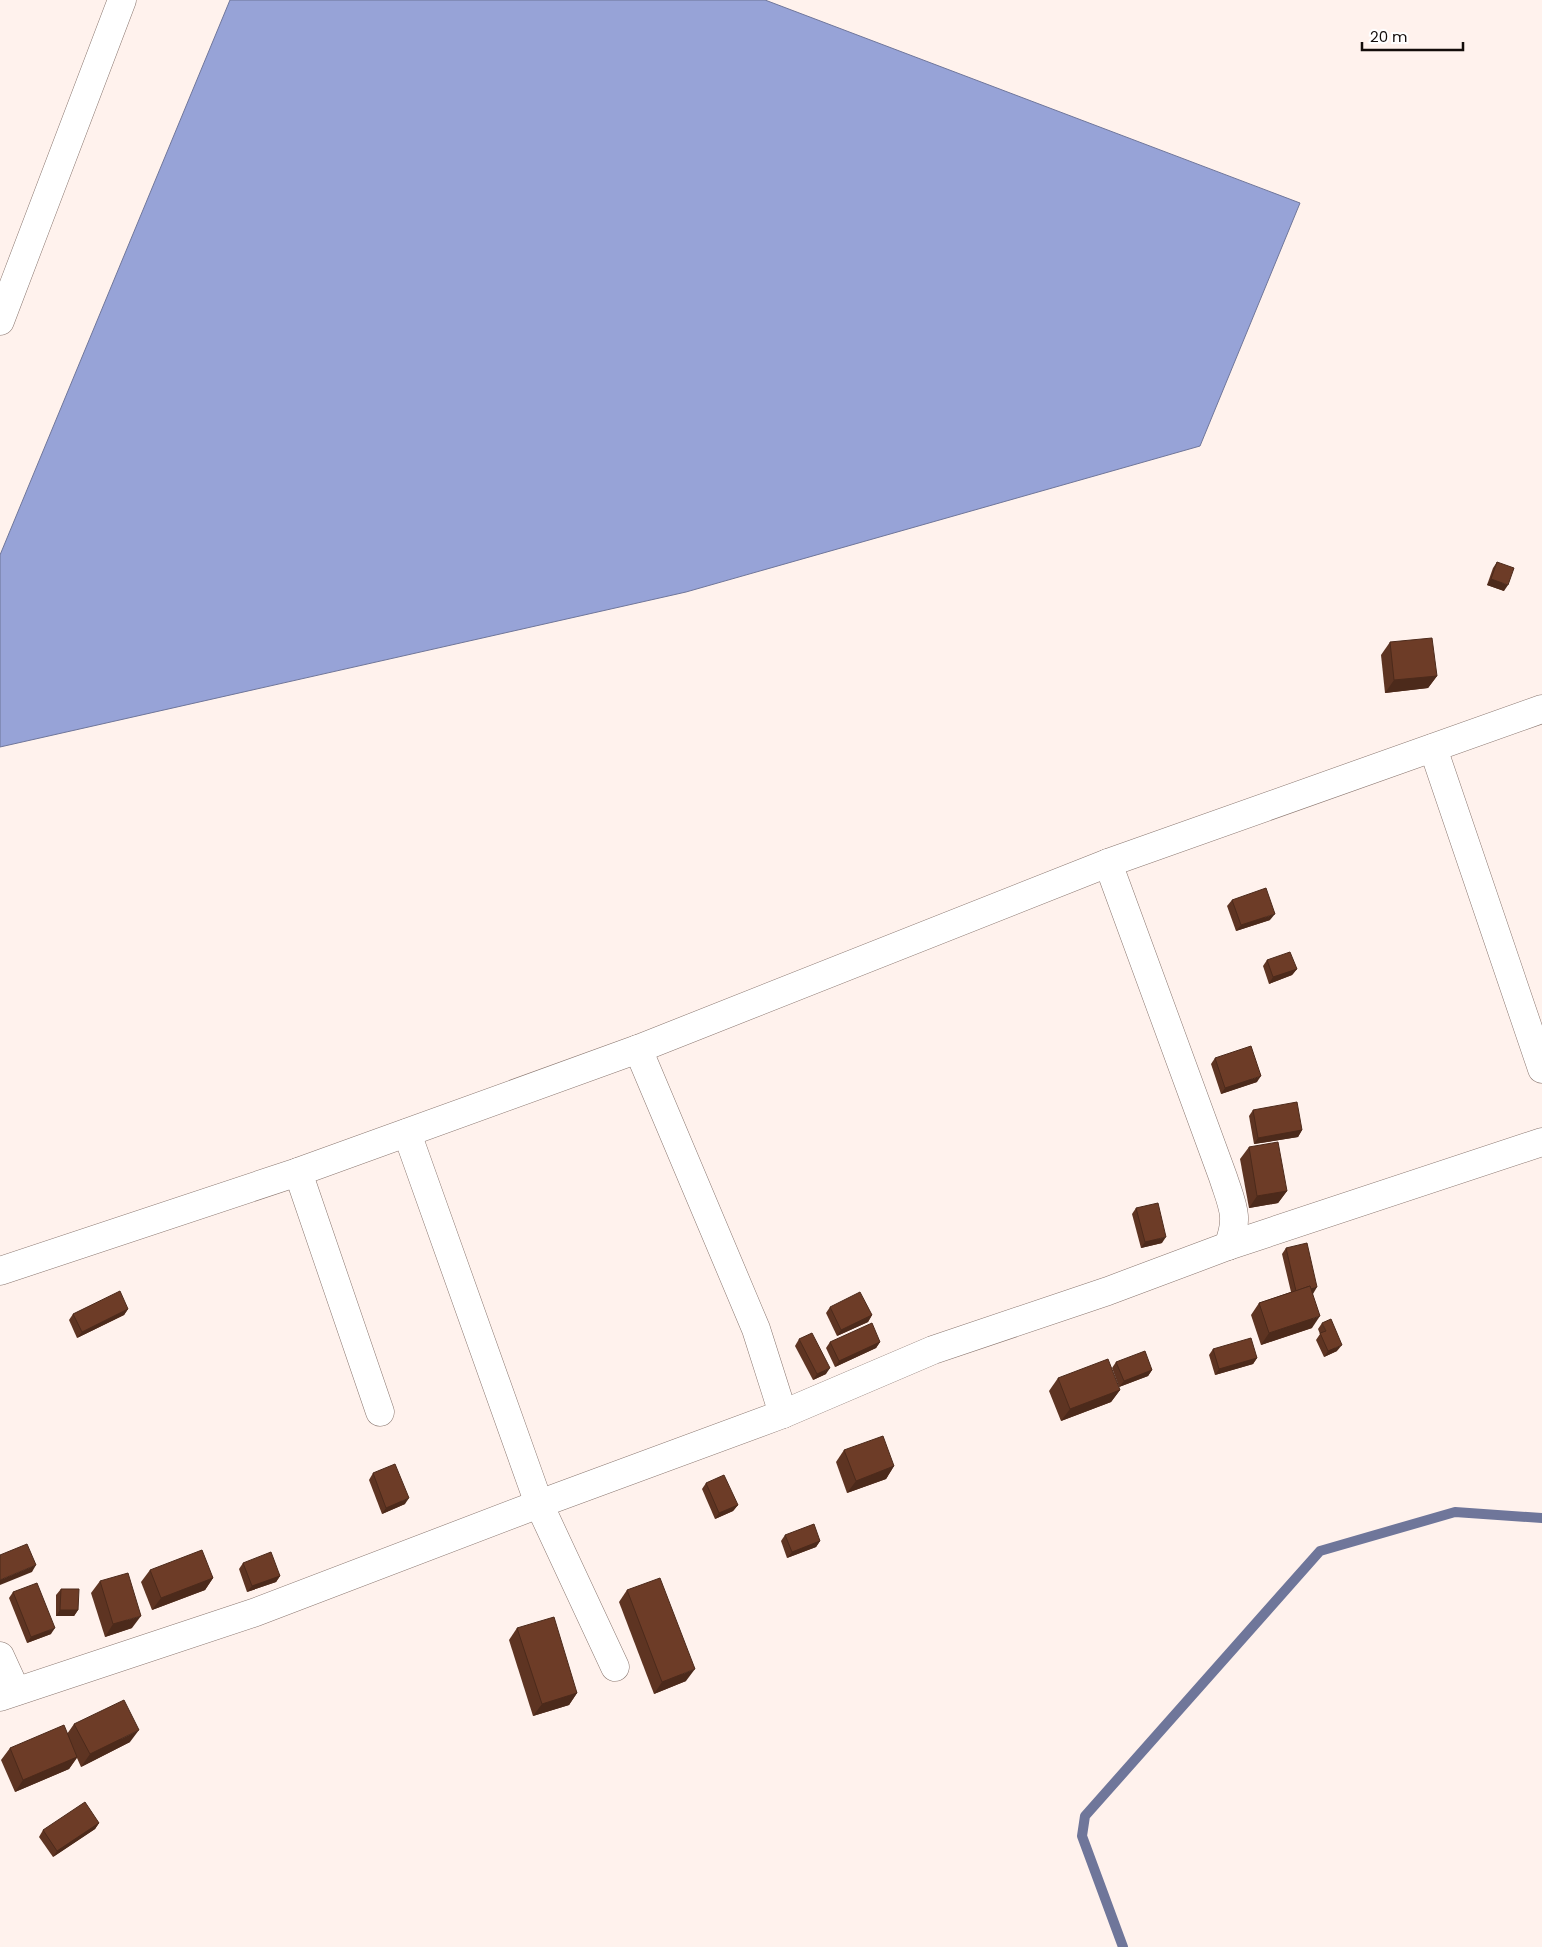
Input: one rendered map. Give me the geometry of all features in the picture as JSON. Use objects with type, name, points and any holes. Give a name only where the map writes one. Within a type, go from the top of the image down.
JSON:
[{"type":"street","points":[[0,321],[122,0]]},
{"type":"street","points":[[0,1271],[298,1172],[638,1049],[1108,862],[1542,709]]},
{"type":"street","points":[[1432,748],[1542,1069]]},
{"type":"street","points":[[1108,862],[1223,1177],[1235,1217],[1234,1232],[1228,1246]]},
{"type":"street","points":[[638,1049],[756,1329],[783,1414]]},
{"type":"street","points":[[407,1133],[539,1504],[615,1667]]},
{"type":"street","points":[[0,1656],[8,1694],[256,1612],[539,1504],[783,1414],[933,1350],[1108,1291],[1228,1246],[1542,1142]]},
{"type":"street","points":[[298,1172],[380,1412]]},
{"type":"water","points":[[230,0],[765,0],[1300,203],[1200,446],[686,592],[0,747],[0,555]]},
{"type":"building","points":[[1497,562],[1514,568],[1508,585],[1491,579]]},
{"type":"building","points":[[1432,638],[1437,676],[1394,680],[1390,642]]},
{"type":"building","points":[[1266,888],[1275,914],[1241,925],[1232,900]]},
{"type":"building","points":[[1290,952],[1297,969],[1273,977],[1267,960]]},
{"type":"building","points":[[1251,1046],[1261,1076],[1225,1088],[1215,1058]]},
{"type":"building","points":[[1297,1102],[1302,1130],[1258,1138],[1253,1110]]},
{"type":"building","points":[[1278,1142],[1287,1191],[1257,1196],[1249,1147]]},
{"type":"building","points":[[1158,1203],[1166,1237],[1145,1242],[1136,1208]]},
{"type":"building","points":[[1307,1243],[1317,1287],[1311,1289],[1310,1286],[1296,1291],[1286,1248]]},
{"type":"building","points":[[1310,1286],[1320,1316],[1269,1333],[1259,1303]]},
{"type":"building","points":[[120,1291],[128,1309],[82,1332],[73,1314]]},
{"type":"building","points":[[860,1292],[872,1315],[841,1330],[830,1307]]},
{"type":"building","points":[[1331,1319],[1342,1345],[1328,1351],[1320,1333],[1326,1331],[1322,1323]]},
{"type":"building","points":[[872,1323],[880,1342],[839,1361],[830,1342]]},
{"type":"building","points":[[812,1333],[830,1368],[817,1374],[799,1339]]},
{"type":"building","points":[[1251,1338],[1257,1358],[1219,1369],[1213,1349]]},
{"type":"building","points":[[1145,1351],[1152,1370],[1124,1381],[1116,1362]]},
{"type":"building","points":[[1108,1359],[1120,1390],[1070,1409],[1058,1378]]},
{"type":"building","points":[[883,1436],[894,1466],[856,1481],[844,1450]]},
{"type":"building","points":[[395,1464],[409,1498],[386,1508],[373,1473]]},
{"type":"building","points":[[724,1475],[738,1505],[719,1513],[706,1483]]},
{"type":"building","points":[[814,1524],[820,1541],[792,1552],[785,1535]]},
{"type":"building","points":[[27,1544],[36,1565],[0,1580],[0,1555]]},
{"type":"building","points":[[202,1550],[213,1578],[161,1598],[150,1570]]},
{"type":"building","points":[[271,1552],[280,1576],[252,1586],[243,1563]]},
{"type":"building","points":[[128,1573],[141,1616],[113,1624],[100,1581]]},
{"type":"building","points":[[660,1578],[695,1669],[662,1682],[627,1590]]},
{"type":"building","points":[[37,1583],[55,1628],[31,1637],[13,1592]]},
{"type":"building","points":[[61,1589],[79,1589],[78,1610],[60,1610]]},
{"type":"building","points":[[554,1617],[577,1693],[542,1704],[517,1628]]},
{"type":"building","points":[[124,1700],[139,1730],[90,1754],[74,1724]]},
{"type":"building","points":[[64,1725],[77,1757],[23,1780],[10,1748]]},
{"type":"building","points":[[85,1802],[99,1823],[57,1851],[43,1830]]},
{"type":"waterway","points":[[1123,1947],[1082,1836],[1085,1816],[1320,1551],[1455,1512],[1542,1518]]}]
